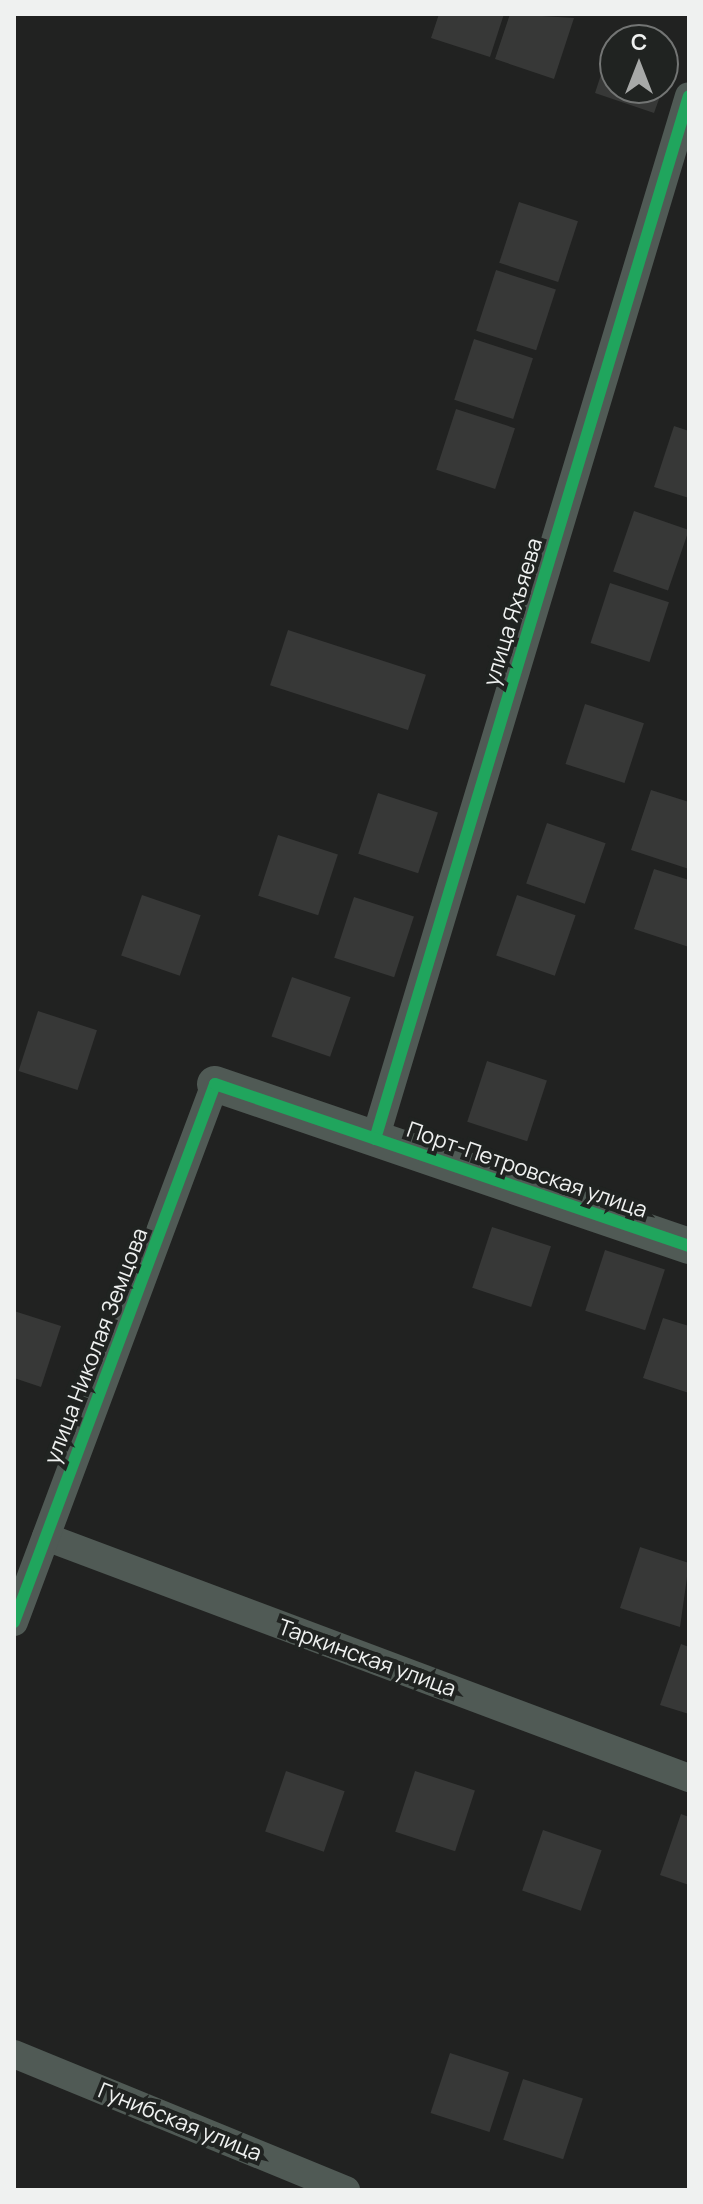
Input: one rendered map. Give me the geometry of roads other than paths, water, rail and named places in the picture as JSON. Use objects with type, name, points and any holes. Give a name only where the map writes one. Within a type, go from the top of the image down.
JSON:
[{"type":"street","name":"улица Яхъяева","points":[[375,1139],[689,96]]},
{"type":"street","name":"Порт-Петровская улица","points":[[215,1084],[689,1246]]},
{"type":"street","name":"улица Николая Земцова","points":[[14,1622],[215,1084]]},
{"type":"street","name":"Таркинская улица","points":[[46,1537],[689,1778]]},
{"type":"street","name":"Гунибская улица","points":[[14,2054],[346,2190]]}]
